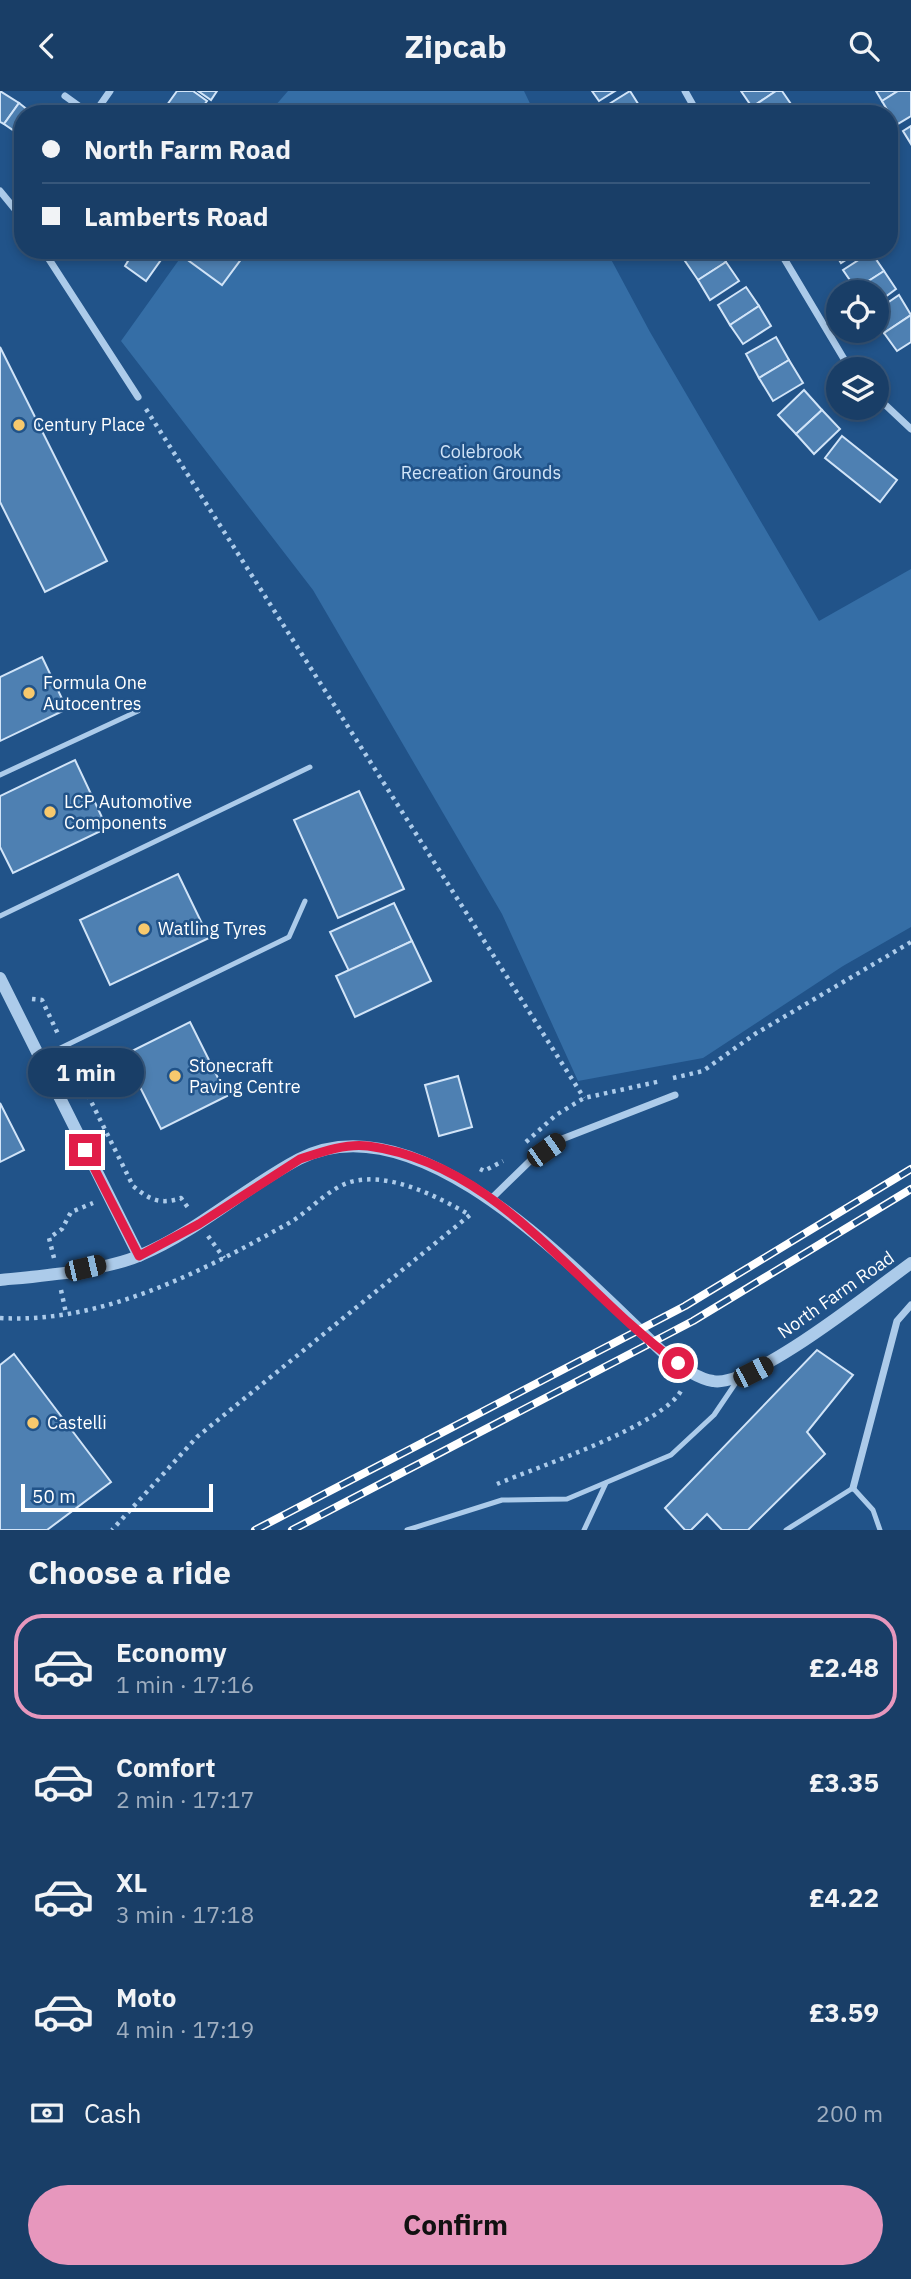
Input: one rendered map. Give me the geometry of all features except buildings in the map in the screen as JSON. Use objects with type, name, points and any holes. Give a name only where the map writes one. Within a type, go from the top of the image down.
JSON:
[{"type":"street","points":[[99,105],[110,91]]},
{"type":"street","points":[[65,96],[78,105]]},
{"type":"street","points":[[0,191],[14,208]]},
{"type":"street","points":[[49,259],[138,397]]},
{"type":"street","points":[[784,259],[843,357]]},
{"type":"street","points":[[889,408],[911,429]]},
{"type":"street","points":[[0,978],[6,997],[139,1256]]},
{"type":"street","points":[[491,1199],[530,1161],[562,1139],[675,1095]]},
{"type":"street","points":[[0,1280],[58,1274],[139,1256],[199,1224],[300,1159],[328,1150],[366,1146],[423,1162],[451,1174],[491,1199],[527,1227],[666,1355],[690,1372],[714,1382],[738,1380]]},
{"type":"street","name":"North Farm Road","points":[[738,1380],[767,1364],[911,1263]]},
{"type":"street","points":[[853,1488],[897,1321],[911,1305]]},
{"type":"lane","points":[[0,775],[138,711]]},
{"type":"lane","points":[[0,916],[310,767]]},
{"type":"lane","points":[[39,1059],[289,937],[305,901]]},
{"type":"lane","points":[[407,1530],[502,1500],[567,1499],[671,1455],[714,1416],[738,1380]]},
{"type":"lane","points":[[584,1530],[606,1483]]},
{"type":"lane","points":[[786,1530],[853,1488],[873,1510],[880,1530]]},
{"type":"path","points":[[138,397],[584,1098]]},
{"type":"path","points":[[518,1148],[556,1115],[584,1098],[703,1071],[755,1034],[911,942]]},
{"type":"path","points":[[6,997],[42,1000],[133,1187],[148,1198],[164,1203],[181,1198],[224,1258]]},
{"type":"path","points":[[446,1201],[451,1174],[458,1163],[484,1171],[499,1165],[509,1156]]},
{"type":"path","points":[[0,1318],[66,1313],[139,1295],[224,1258],[293,1221],[329,1193],[351,1182],[372,1180],[404,1185],[446,1201],[470,1215],[197,1437],[112,1530]]},
{"type":"path","points":[[488,1488],[640,1425],[677,1399],[690,1372]]},
{"type":"green space","points":[[288,91],[524,91],[531,105],[276,105]]},
{"type":"green space","name":"Colebrook Recreation Grounds","points":[[180,259],[611,259],[650,332],[819,621],[911,569],[911,927],[843,966],[703,1058],[578,1081],[502,914],[313,590],[121,341]]},
{"type":"railway","points":[[255,1530],[685,1306],[911,1169]]},
{"type":"railway","points":[[292,1530],[693,1321],[911,1189]]},
{"type":"place","name":"Century Place","points":[[19,425]]},
{"type":"place","name":"Formula One Autocentres","points":[[29,693]]},
{"type":"place","name":"LCP Automotive Components","points":[[50,812]]},
{"type":"place","name":"Watling Tyres","points":[[144,929]]},
{"type":"place","name":"Stonecraft Paving Centre","points":[[175,1076]]},
{"type":"place","name":"Castelli","points":[[33,1423]]},
{"type":"route","points":[[85,1150],[139,1256],[199,1224],[300,1159],[314,1154],[366,1146],[423,1162],[451,1174],[491,1199],[527,1227],[678,1363]]}]
